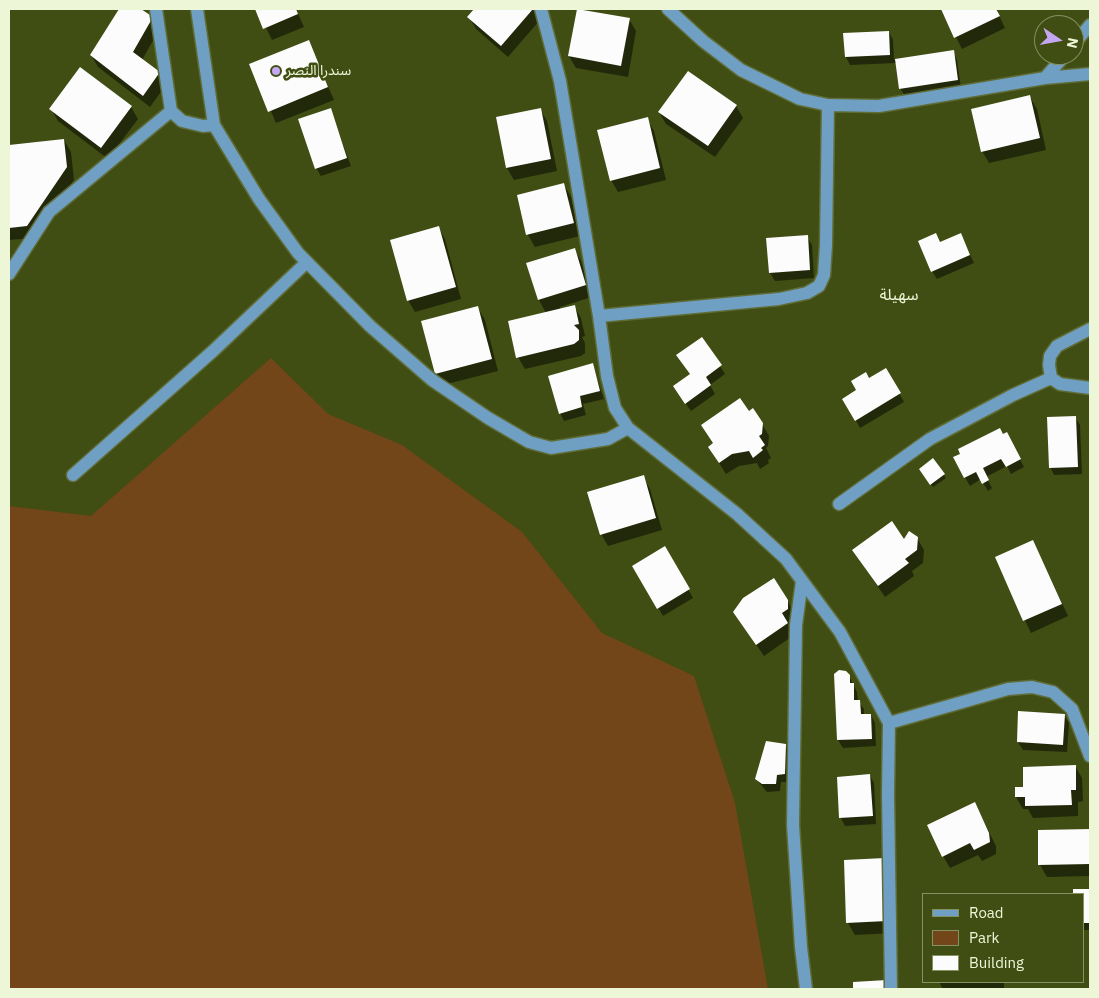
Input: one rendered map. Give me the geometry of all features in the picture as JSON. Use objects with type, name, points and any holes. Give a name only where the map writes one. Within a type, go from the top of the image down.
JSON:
[{"type":"street","points":[[156,9],[171,111],[182,120],[193,125],[214,125]]},
{"type":"street","points":[[197,9],[214,125],[259,199],[307,262],[370,326],[432,380],[488,418],[529,442],[551,448],[578,445],[608,439],[628,428]]},
{"type":"street","points":[[541,9],[560,81],[599,316],[607,376],[615,408],[628,428],[737,514],[786,559],[840,632],[889,723],[891,989]]},
{"type":"street","points":[[668,9],[703,41],[741,70],[800,99],[828,105],[879,106],[1045,78],[1090,74]]},
{"type":"street","points":[[1045,78],[1056,65]]},
{"type":"street","points":[[599,316],[779,299],[807,293],[819,286],[824,275],[826,245],[828,105]]},
{"type":"street","points":[[9,274],[50,212],[82,182],[171,111]]},
{"type":"street","points":[[73,475],[212,351],[307,262]]},
{"type":"street","points":[[1050,378],[1050,356],[1057,346],[1090,329]]},
{"type":"street","points":[[1050,378],[1069,387],[1090,388]]},
{"type":"street","points":[[839,504],[930,439],[1013,395],[1050,378]]},
{"type":"street","points":[[802,581],[796,625],[794,825],[801,947],[806,989]]},
{"type":"street","points":[[889,723],[1008,688],[1032,687],[1053,692],[1072,709],[1090,756]]},
{"type":"green space","points":[[271,358],[328,414],[402,445],[522,532],[602,633],[694,676],[735,803],[768,989],[9,989],[9,506],[91,516]]},
{"type":"building","points":[[119,9],[141,9],[153,17],[133,52],[160,72],[143,96],[90,55]]},
{"type":"building","points":[[255,9],[296,9],[298,14],[263,29]]},
{"type":"building","points":[[474,9],[533,9],[501,46],[467,17]]},
{"type":"building","points":[[577,9],[630,18],[621,66],[568,56]]},
{"type":"building","points":[[941,9],[996,9],[1000,16],[954,38]]},
{"type":"building","points":[[889,31],[890,55],[845,57],[843,33]]},
{"type":"building","points":[[309,40],[328,87],[268,112],[249,64]]},
{"type":"building","points":[[954,50],[958,80],[899,89],[895,59]]},
{"type":"building","points":[[80,67],[132,106],[101,148],[49,109]]},
{"type":"building","points":[[688,71],[737,105],[708,146],[658,112]]},
{"type":"building","points":[[1030,95],[1040,138],[981,152],[971,109]]},
{"type":"building","points":[[331,108],[347,158],[315,169],[298,119]]},
{"type":"building","points":[[541,108],[551,159],[506,168],[496,117]]},
{"type":"building","points":[[648,117],[660,168],[610,181],[597,130]]},
{"type":"building","points":[[64,139],[67,167],[27,226],[9,228],[9,145]]},
{"type":"building","points":[[564,183],[574,223],[526,235],[517,195]]},
{"type":"building","points":[[439,226],[456,287],[407,301],[390,240]]},
{"type":"building","points":[[936,233],[940,242],[961,233],[970,255],[931,272],[918,241]]},
{"type":"building","points":[[808,235],[810,270],[769,273],[766,238]]},
{"type":"building","points":[[575,248],[586,285],[538,300],[526,263]]},
{"type":"building","points":[[575,305],[579,324],[574,325],[579,330],[579,340],[574,344],[516,358],[508,321]]},
{"type":"building","points":[[478,306],[492,359],[435,374],[421,321]]},
{"type":"building","points":[[702,337],[722,365],[706,377],[711,385],[685,404],[673,386],[690,374],[676,355]]},
{"type":"building","points":[[593,363],[600,391],[580,396],[582,407],[559,414],[548,376]]},
{"type":"building","points":[[886,368],[901,393],[855,421],[842,399],[856,390],[851,381],[866,372],[869,378]]},
{"type":"building","points":[[740,398],[749,411],[753,408],[763,423],[762,434],[759,436],[765,445],[761,448],[763,450],[753,458],[749,451],[732,454],[719,463],[708,447],[713,443],[701,425]]},
{"type":"building","points":[[1076,416],[1078,467],[1049,468],[1047,417]]},
{"type":"building","points":[[1000,428],[1003,434],[1007,432],[1021,459],[1006,467],[1001,459],[983,468],[989,480],[982,484],[976,472],[964,478],[953,457],[960,454],[958,449]]},
{"type":"building","points":[[933,458],[945,474],[930,485],[919,469]]},
{"type":"building","points":[[644,475],[656,518],[600,535],[587,492]]},
{"type":"building","points":[[892,521],[904,539],[909,531],[918,537],[917,550],[905,559],[909,563],[878,586],[852,550]]},
{"type":"building","points":[[1033,540],[1062,604],[1023,621],[995,557]]},
{"type":"building","points":[[665,546],[690,589],[657,609],[632,566]]},
{"type":"building","points":[[774,578],[788,600],[788,609],[782,613],[788,623],[756,645],[733,612],[743,598]]},
{"type":"building","points":[[839,670],[846,671],[850,675],[850,683],[854,683],[854,700],[860,700],[861,714],[871,714],[872,739],[837,740],[834,674]]},
{"type":"building","points":[[1018,711],[1065,714],[1063,745],[1017,742]]},
{"type":"building","points":[[766,741],[786,744],[785,774],[777,775],[776,784],[762,784],[755,779]]},
{"type":"building","points":[[1076,765],[1076,790],[1071,790],[1072,805],[1025,806],[1025,797],[1015,797],[1015,787],[1023,787],[1023,767]]},
{"type":"building","points":[[870,774],[873,816],[839,818],[837,777]]},
{"type":"building","points":[[975,802],[989,833],[990,842],[974,850],[970,843],[942,857],[927,825]]},
{"type":"building","points":[[1090,829],[1090,864],[1038,865],[1038,830]]},
{"type":"building","points":[[885,858],[887,921],[846,923],[844,860]]},
{"type":"building","points":[[1073,889],[1090,889],[1090,923],[1084,923],[1084,893],[1073,893]]},
{"type":"building","points":[[887,980],[887,989],[853,989],[853,982]]},
{"type":"place","name":"سندرا النصر","points":[[276,71]]},
{"type":"district","name":"سهيلة","points":[[899,295]]}]
